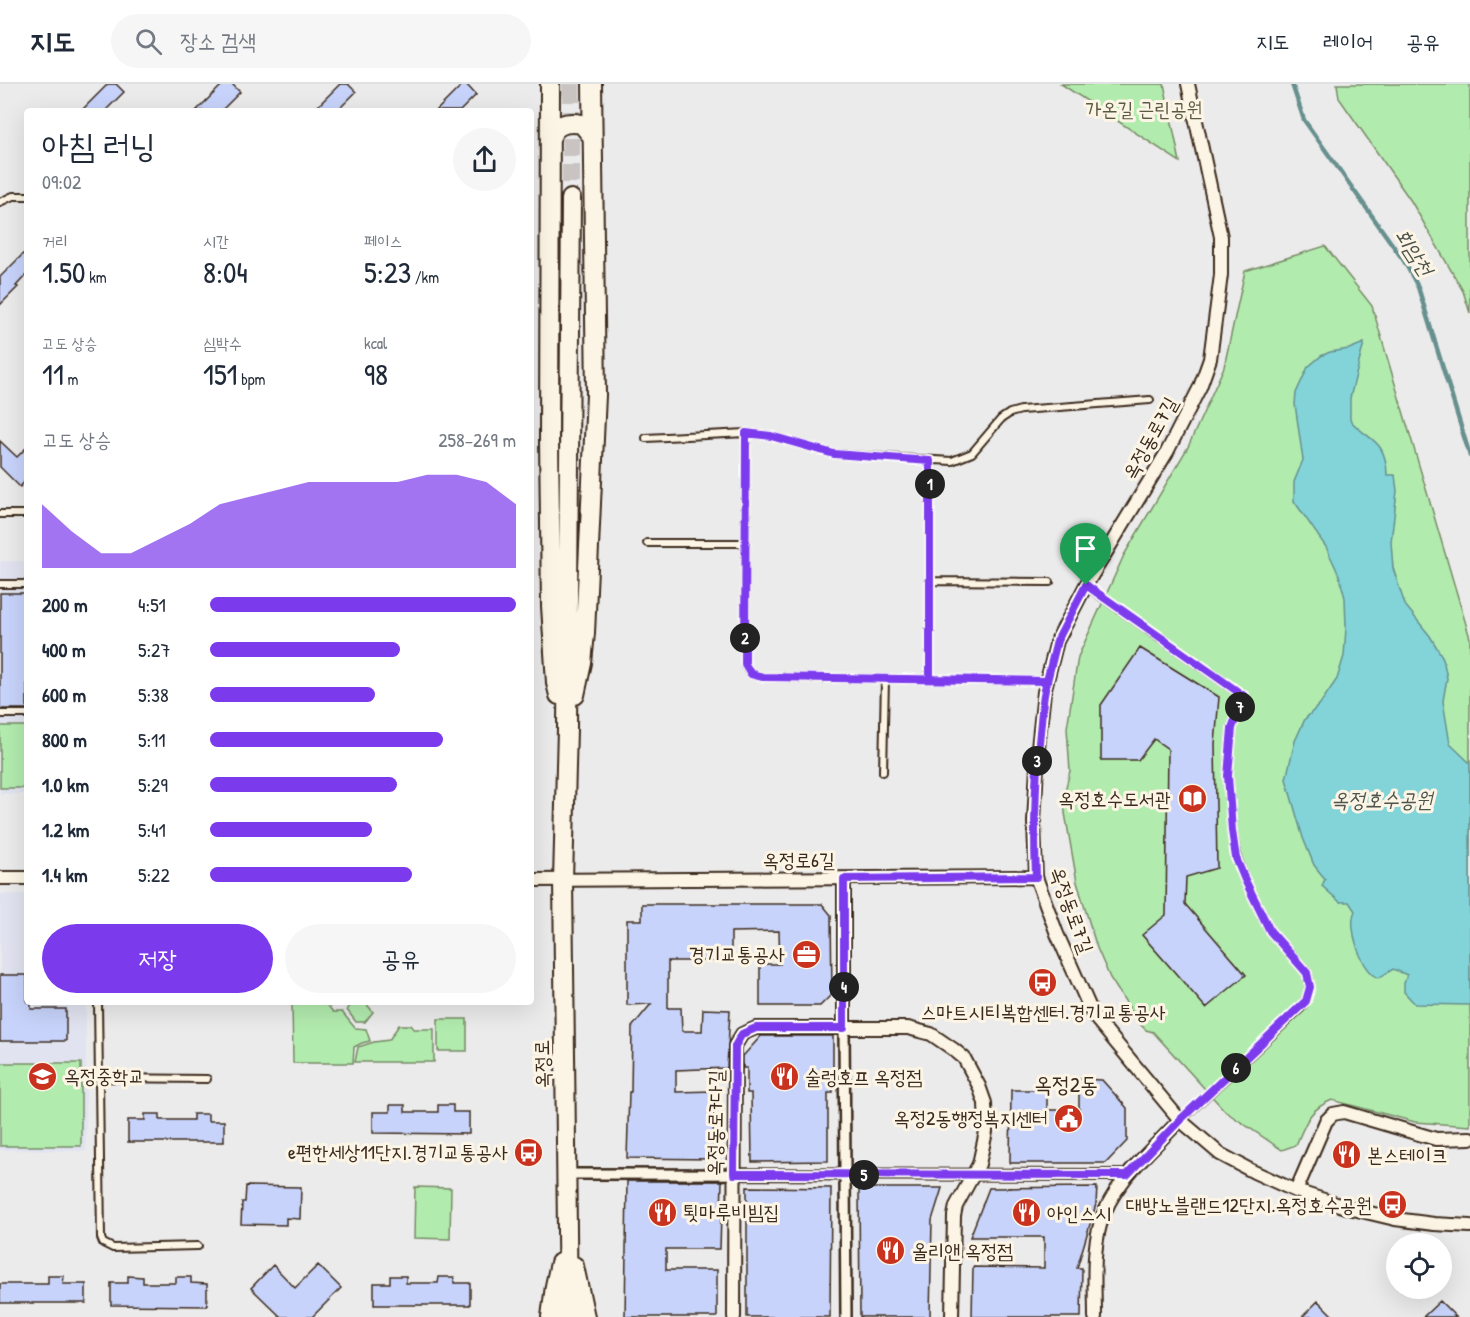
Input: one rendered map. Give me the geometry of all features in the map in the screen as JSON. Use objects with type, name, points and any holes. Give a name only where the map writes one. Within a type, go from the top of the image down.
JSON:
[{"type":"main road","points":[[550,84],[551,606],[556,683],[567,729]]},
{"type":"main road","points":[[567,729],[582,663],[585,633],[596,395],[592,84]]},
{"type":"main road","points":[[550,139],[552,131],[568,122],[582,123],[592,136]]},
{"type":"main road","name":"옥정로","points":[[568,1317],[563,880],[567,729],[572,199]]},
{"type":"main road","points":[[551,1317],[555,1286],[566,1238]]},
{"type":"main road","points":[[566,1238],[585,1317]]},
{"type":"street","name":"옥정동로7길","points":[[1188,84],[1221,237],[1221,276],[1210,359],[1200,387],[1167,452],[1086,585],[1057,641],[1044,692],[1038,748],[1034,822],[1036,877],[1057,934],[1093,1015],[1180,1120],[1220,1154],[1296,1191],[1349,1208],[1395,1219],[1470,1226]]},
{"type":"street","name":"옥정로6길","points":[[534,880],[1036,877]]},
{"type":"street","points":[[0,878],[24,878]]},
{"type":"street","points":[[844,879],[846,1317]]},
{"type":"street","name":"옥정동로7다길","points":[[734,1317],[735,1046],[742,1034],[756,1028],[908,1028],[931,1034],[964,1058],[985,1103],[986,1132],[981,1157],[956,1206],[954,1216],[952,1317]]},
{"type":"street","points":[[1296,1191],[1326,1121],[1337,1113],[1436,1138],[1470,1138]]},
{"type":"street","points":[[1095,1317],[1095,1261],[1100,1225],[1112,1196],[1127,1175],[1180,1120]]},
{"type":"street","points":[[566,1174],[1127,1175]]},
{"type":"lane","points":[[0,202],[13,196],[24,196]]},
{"type":"lane","points":[[646,438],[746,433],[771,436],[834,454],[952,461],[972,453],[1001,419],[1010,413],[1021,410],[1150,400]]},
{"type":"lane","points":[[746,433],[745,664],[751,674],[763,677],[1047,681]]},
{"type":"lane","points":[[930,461],[930,679]]},
{"type":"lane","points":[[0,514],[24,514]]},
{"type":"lane","points":[[647,543],[745,543]]},
{"type":"lane","points":[[930,581],[1050,582]]},
{"type":"lane","points":[[0,584],[24,584]]},
{"type":"lane","points":[[1086,585],[1244,696],[1232,728],[1228,776],[1236,858],[1270,931],[1307,973],[1310,980],[1308,994],[1301,1008],[1180,1120]]},
{"type":"lane","points":[[883,772],[885,679]]},
{"type":"lane","points":[[0,714],[24,714]]},
{"type":"lane","points":[[98,1005],[100,1234],[103,1243],[113,1248],[198,1246]]},
{"type":"lane","points":[[99,1078],[207,1078]]},
{"type":"shaded area","points":[[0,561],[24,561],[24,794],[0,794]]},
{"type":"shaded area","name":"옥정중학교","points":[[0,894],[24,894],[24,1005],[86,1005],[86,1151],[0,1150]]},
{"type":"green space","name":"가온길 근린공원","points":[[1061,84],[1164,84],[1180,162]]},
{"type":"green space","points":[[1337,84],[1470,84],[1470,313],[1463,291],[1411,201],[1339,98]]},
{"type":"green space","points":[[1325,246],[1372,306],[1470,638],[1470,1126],[1415,1122],[1332,1100],[1313,1113],[1305,1124],[1296,1145],[1282,1150],[1226,1112],[1153,1032],[1146,1030],[1140,1024],[1110,978],[1097,948],[1077,882],[1065,813],[1064,795],[1070,771],[1067,728],[1078,657],[1124,555],[1188,447],[1224,367],[1245,271]]},
{"type":"green space","points":[[0,726],[24,726],[24,788],[0,788]]},
{"type":"green space","points":[[292,1005],[327,1005],[333,1012],[342,1012],[355,1028],[366,1029],[370,1041],[354,1047],[353,1063],[293,1063]]},
{"type":"green space","points":[[351,1005],[367,1005],[373,1012],[365,1022],[356,1022],[347,1010]]},
{"type":"green space","points":[[438,1019],[467,1019],[467,1051],[438,1051]]},
{"type":"green space","points":[[399,1025],[411,1025],[414,1029],[434,1029],[434,1062],[355,1062],[358,1047],[389,1040]]},
{"type":"green space","points":[[0,1063],[81,1063],[81,1146],[0,1146]]},
{"type":"green space","points":[[415,1187],[451,1188],[450,1239],[414,1238]]},
{"type":"water","name":"옥정호수공원","points":[[1364,343],[1350,398],[1350,420],[1380,447],[1386,463],[1387,475],[1395,475],[1397,491],[1391,542],[1393,568],[1405,605],[1430,636],[1443,658],[1447,678],[1443,701],[1450,744],[1470,763],[1470,1005],[1415,1004],[1404,992],[1407,975],[1393,969],[1379,978],[1372,974],[1361,958],[1354,937],[1355,911],[1349,902],[1340,902],[1322,886],[1325,879],[1314,865],[1303,838],[1286,779],[1295,741],[1305,719],[1320,704],[1337,679],[1344,656],[1346,628],[1345,598],[1339,575],[1326,547],[1294,501],[1294,482],[1303,460],[1295,404],[1296,393],[1308,367],[1321,356]]},
{"type":"building","points":[[108,84],[116,84],[124,92],[108,108],[84,108]]},
{"type":"building","points":[[223,84],[232,84],[240,92],[224,108],[199,108]]},
{"type":"building","points":[[340,84],[348,84],[356,92],[340,108],[316,108]]},
{"type":"building","points":[[463,84],[466,84],[476,95],[463,108],[439,108]]},
{"type":"building","points":[[24,253],[24,277],[16,286],[18,287],[0,305],[0,277]]},
{"type":"building","points":[[0,441],[17,457],[24,450],[24,482],[20,487],[0,467]]},
{"type":"building","points":[[0,593],[24,593],[24,709],[0,709]]},
{"type":"building","name":"옥정호수도서관","points":[[1140,648],[1219,697],[1215,744],[1217,868],[1186,877],[1185,904],[1246,975],[1206,1008],[1142,935],[1166,915],[1168,749],[1154,739],[1138,760],[1101,760],[1101,705]]},
{"type":"building","points":[[642,904],[822,904],[831,915],[832,994],[820,1006],[760,1006],[760,964],[780,964],[779,931],[731,932],[731,961],[668,961],[668,1008],[681,1008],[682,1031],[702,1031],[703,1009],[730,1010],[727,1068],[676,1070],[676,1092],[714,1091],[713,1159],[627,1158],[632,1027],[651,1004],[627,1005],[627,920],[642,920]]},
{"type":"building","points":[[0,975],[24,975],[24,1005],[31,1005],[31,1009],[66,1009],[66,1041],[0,1041]]},
{"type":"building","points":[[761,1036],[833,1036],[833,1093],[828,1093],[828,1161],[752,1162],[751,1093],[747,1093],[747,1068],[743,1068],[743,1056]]},
{"type":"building","name":"옥정2동행정복지센터","points":[[1079,1079],[1102,1080],[1127,1108],[1127,1141],[1106,1163],[1010,1163],[1011,1090],[1047,1090],[1047,1110],[1079,1110]]},
{"type":"building","points":[[390,1105],[405,1105],[405,1112],[438,1112],[438,1105],[453,1105],[453,1112],[469,1112],[469,1134],[373,1133],[373,1112],[390,1112]]},
{"type":"building","points":[[145,1114],[160,1114],[160,1120],[193,1120],[193,1114],[208,1114],[208,1121],[224,1121],[224,1142],[128,1142],[128,1120],[145,1120]]},
{"type":"building","points":[[627,1181],[722,1181],[720,1249],[666,1249],[666,1270],[717,1270],[717,1317],[625,1317]]},
{"type":"building","points":[[246,1186],[301,1187],[300,1219],[286,1218],[286,1225],[241,1224],[242,1202],[245,1202]]},
{"type":"building","points":[[747,1187],[831,1188],[830,1317],[747,1317]]},
{"type":"building","points":[[1097,1187],[1096,1204],[1077,1268],[1082,1268],[1081,1317],[972,1317],[973,1267],[1044,1268],[1044,1237],[970,1237],[989,1188]]},
{"type":"building","points":[[859,1188],[942,1188],[932,1220],[930,1317],[860,1317]]},
{"type":"building","points":[[273,1265],[295,1288],[318,1265],[341,1288],[312,1317],[281,1317],[251,1288]]},
{"type":"building","points":[[48,1276],[64,1276],[63,1284],[86,1284],[86,1303],[0,1303],[0,1284],[48,1284]]},
{"type":"building","points":[[128,1276],[143,1277],[143,1283],[176,1283],[176,1277],[191,1277],[191,1283],[207,1284],[207,1306],[111,1305],[111,1283],[128,1283]]},
{"type":"building","points":[[390,1276],[406,1276],[406,1283],[438,1283],[439,1277],[454,1277],[454,1283],[470,1283],[470,1305],[374,1305],[374,1283],[390,1283]]},
{"type":"building","points":[[1318,1301],[1334,1317],[1302,1317]]},
{"type":"building","points":[[1440,1301],[1456,1317],[1423,1317]]},
{"type":"waterway","name":"회암천","points":[[1292,84],[1304,120],[1404,261],[1418,287],[1470,456]]},
{"type":"tunnel","points":[[571,84],[571,199]]},
{"type":"place","name":"옥정호수도서관","points":[[1192,799]]},
{"type":"place","name":"경기교통공사","points":[[806,954]]},
{"type":"place","name":"스마트시티복합센터.경기교통공사","points":[[1043,982]]},
{"type":"place","name":"옥정중학교","points":[[43,1076]]},
{"type":"place","name":"술렁호프 옥정점","points":[[784,1077]]},
{"type":"place","name":"옥정2동행정복지센터","points":[[1069,1118]]},
{"type":"place","name":"e편한세상11단지.경기교통공사","points":[[529,1152]]},
{"type":"place","name":"본스테이크","points":[[1346,1155]]},
{"type":"place","name":"대방노블랜드12단지.옥정호수공원","points":[[1393,1205]]},
{"type":"place","name":"툇마루비빔집","points":[[662,1212]]},
{"type":"place","name":"아인스시","points":[[1026,1213]]},
{"type":"place","name":"올리앤 옥정점","points":[[891,1251]]},
{"type":"district","name":"옥정2동","points":[[1066,1084]]},
{"type":"route","points":[[1086,585],[1057,641],[1047,681],[930,679],[930,461],[834,454],[771,436],[746,433],[745,664],[751,674],[763,677],[1047,681],[1038,748],[1034,822],[1036,877],[844,879],[844,1028],[756,1028],[742,1034],[735,1046],[734,1174],[1127,1175],[1180,1120],[1306,1001],[1310,987],[1307,973],[1270,931],[1236,858],[1228,776],[1232,728],[1244,696],[1086,585]]}]
